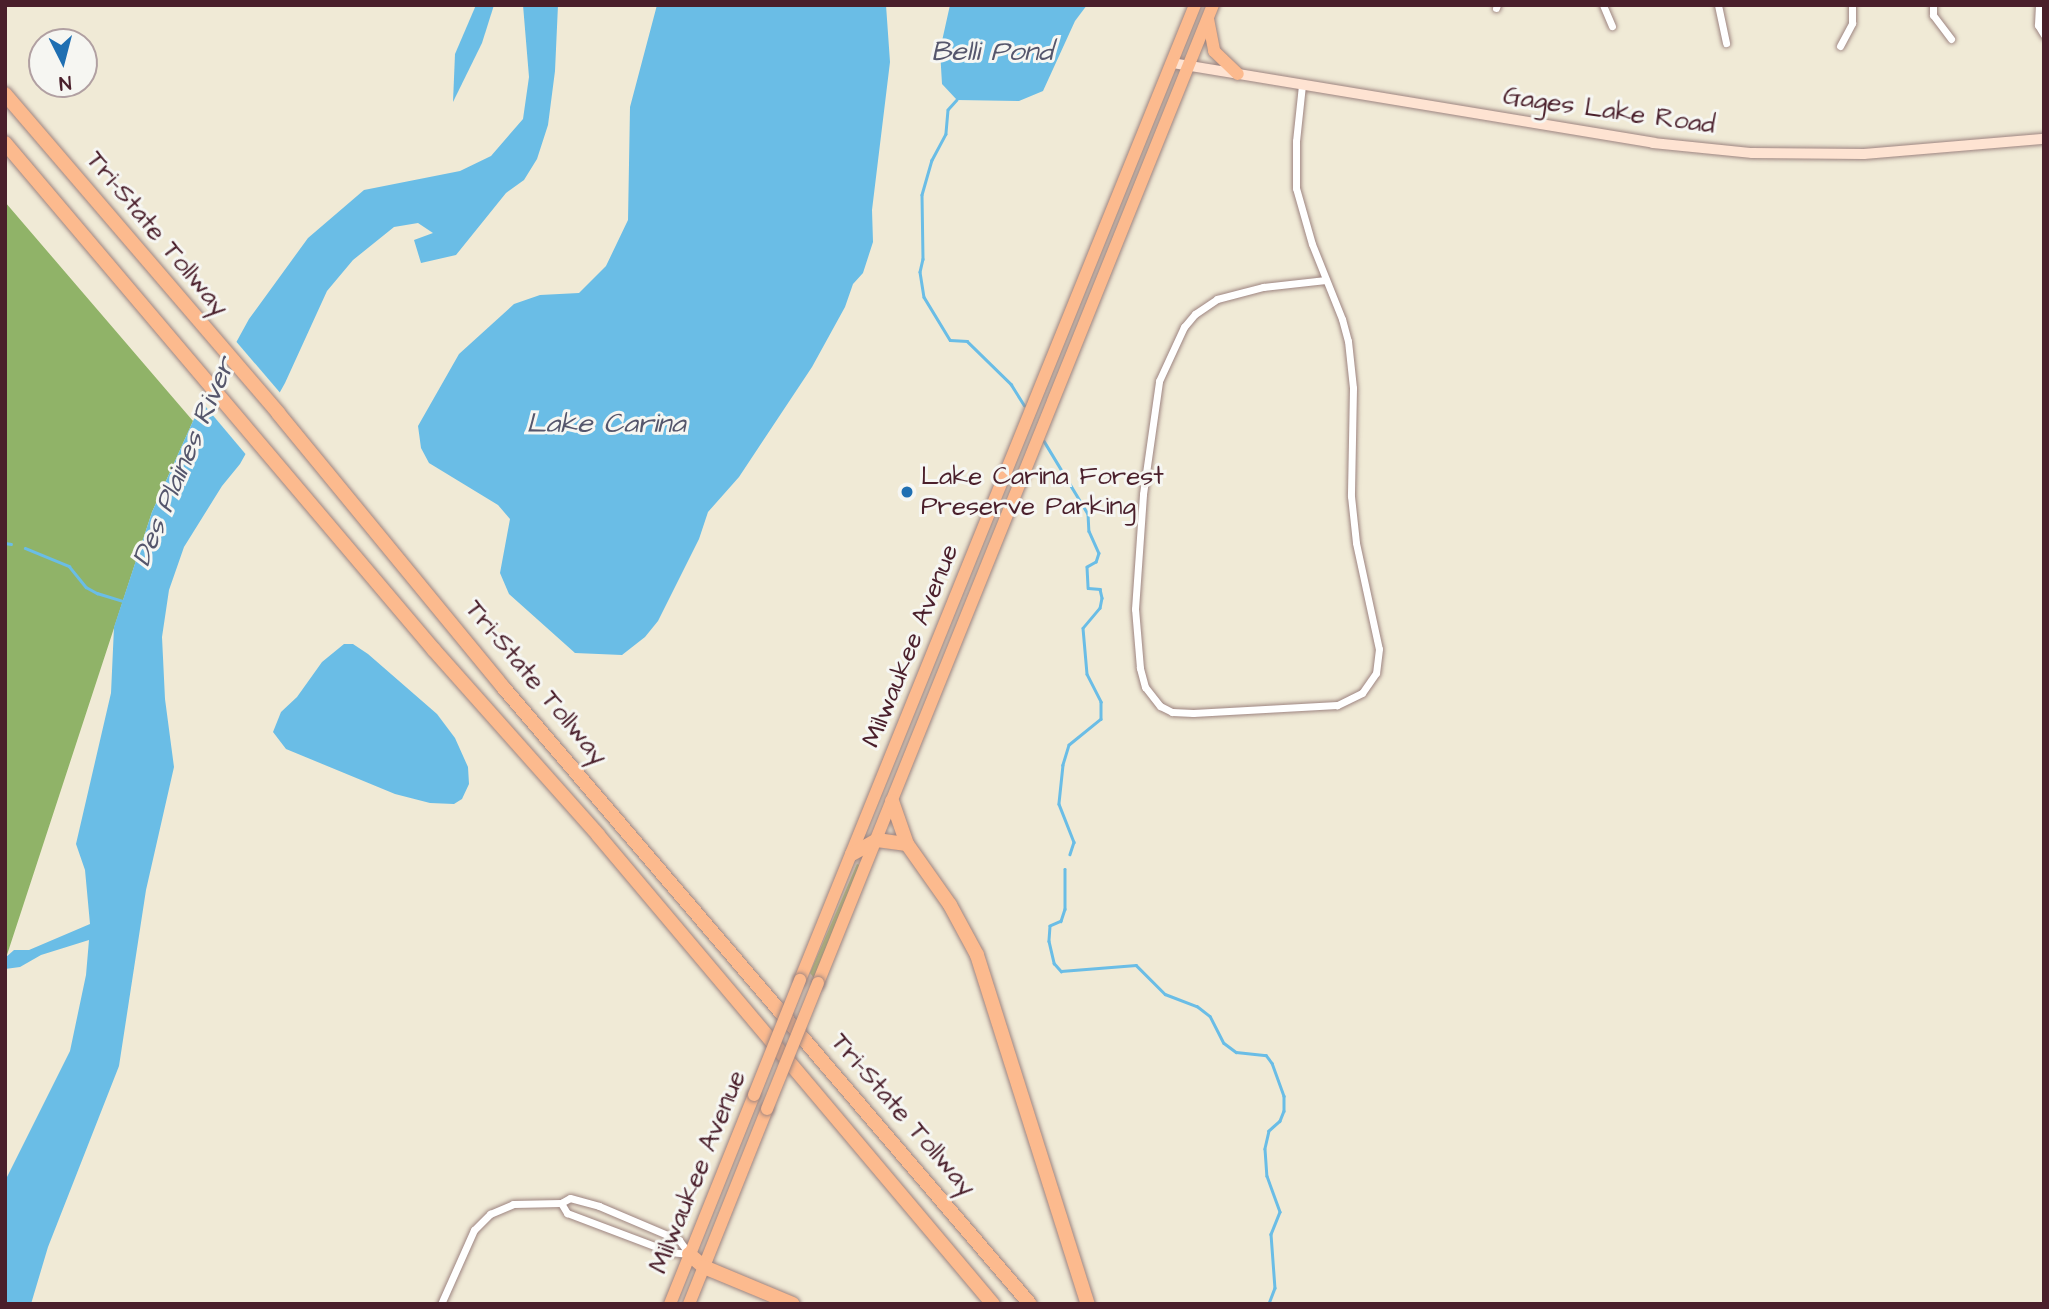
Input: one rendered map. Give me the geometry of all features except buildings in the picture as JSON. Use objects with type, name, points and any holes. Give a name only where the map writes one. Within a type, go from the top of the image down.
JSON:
[{"type":"highway","name":"Tri-State Tollway","points":[[5,94],[278,413],[503,687],[1030,1304]]},
{"type":"highway","name":"Tri-State Tollway","points":[[5,142],[261,448],[434,650],[598,835],[993,1304]]},
{"type":"highway","points":[[892,801],[907,844],[945,897],[977,955],[1088,1304]]},
{"type":"highway","points":[[852,854],[877,840],[907,844]]},
{"type":"highway","points":[[690,1254],[704,1267],[793,1304]]},
{"type":"main road","name":"Milwaukee Avenue","points":[[670,1304],[1195,5]]},
{"type":"main road","name":"Milwaukee Avenue","points":[[689,1304],[1144,184],[1211,11]]},
{"type":"main road","points":[[1211,11],[1214,51],[1238,74]]},
{"type":"street","points":[[1602,5],[1612,26]]},
{"type":"street","points":[[1718,5],[1726,43]]},
{"type":"street","points":[[1840,46],[1852,23],[1852,5]]},
{"type":"street","points":[[1933,5],[1933,15],[1951,40]]},
{"type":"street","points":[[2039,5],[2038,24],[2044,35]]},
{"type":"street","name":"Gages Lake Road","points":[[1172,63],[1653,143],[1752,153],[1864,154],[2044,138]]},
{"type":"street","points":[[1302,85],[1296,141],[1296,188],[1348,341],[1353,388],[1351,496],[1356,543],[1379,649],[1378,663],[1370,685],[1348,702],[1192,713],[1172,712],[1160,706],[1145,687],[1140,668],[1135,570],[1154,405],[1169,354],[1184,327],[1203,307],[1227,295],[1263,287],[1326,280]]},
{"type":"street","points":[[441,1304],[469,1238],[482,1221],[513,1204],[561,1203],[570,1198],[600,1206],[678,1240],[690,1254]]},
{"type":"street","points":[[561,1203],[567,1213],[670,1252],[690,1254]]},
{"type":"green space","points":[[5,202],[193,421],[152,512],[5,961]]},
{"type":"green space","points":[[857,864],[860,865],[814,978],[810,973]]},
{"type":"water","points":[[476,5],[494,5],[482,43],[453,102],[455,54]]},
{"type":"water","name":"Des Plaines River","points":[[523,5],[558,5],[555,71],[548,125],[537,159],[524,180],[506,193],[456,255],[421,263],[414,240],[433,233],[418,223],[394,227],[353,260],[327,291],[285,383],[240,464],[222,486],[184,547],[169,590],[162,637],[165,699],[174,767],[146,890],[119,1066],[48,1247],[31,1304],[5,1304],[5,1181],[70,1051],[86,975],[89,940],[41,955],[20,967],[5,969],[5,958],[14,950],[29,950],[90,924],[85,870],[76,844],[111,693],[114,627],[152,512],[193,421],[249,319],[308,238],[364,190],[460,171],[491,156],[523,119],[529,77]]},
{"type":"water","name":"Lake Carina","points":[[657,5],[886,5],[890,62],[872,210],[873,242],[863,273],[853,284],[845,307],[812,367],[739,477],[708,512],[699,539],[658,621],[645,637],[622,655],[575,653],[509,594],[500,573],[510,519],[498,505],[429,463],[421,448],[418,426],[459,354],[514,304],[540,295],[579,293],[606,266],[628,220],[630,107]]},
{"type":"water","name":"Belli Pond","points":[[950,5],[1087,5],[1075,21],[1043,91],[1019,101],[957,100],[942,84],[940,50]]},
{"type":"water","points":[[344,644],[353,644],[368,654],[437,714],[455,738],[468,767],[469,784],[462,799],[454,804],[430,803],[395,794],[286,749],[273,732],[281,712],[297,697],[322,662]]},
{"type":"pier","points":[[234,339],[282,395],[248,457],[200,400]]},
{"type":"waterway","points":[[957,100],[948,110],[946,134],[932,160],[922,195],[923,259],[920,272],[924,297],[950,340],[967,341],[1011,384],[1024,405]]},
{"type":"waterway","points":[[1044,441],[1088,514],[1089,531],[1099,553],[1096,562],[1087,567],[1088,588],[1100,589],[1102,598],[1100,608],[1083,628],[1087,674],[1101,702],[1101,719],[1069,745],[1063,765],[1059,804],[1074,842],[1070,854]]},
{"type":"waterway","points":[[5,543],[11,544]]},
{"type":"waterway","points":[[25,548],[69,566],[86,587],[97,593],[124,601]]},
{"type":"waterway","points":[[1065,869],[1065,909],[1061,921],[1050,926],[1049,941],[1054,963],[1061,971],[1136,965],[1165,994],[1197,1006],[1210,1016],[1224,1043],[1236,1052],[1266,1055],[1272,1063],[1284,1096],[1284,1111],[1280,1121],[1269,1131],[1265,1149],[1267,1176],[1280,1212],[1271,1234],[1275,1288],[1269,1304]]},
{"type":"place","name":"Lake Carina Forest Preserve Parking","points":[[907,492]]}]
